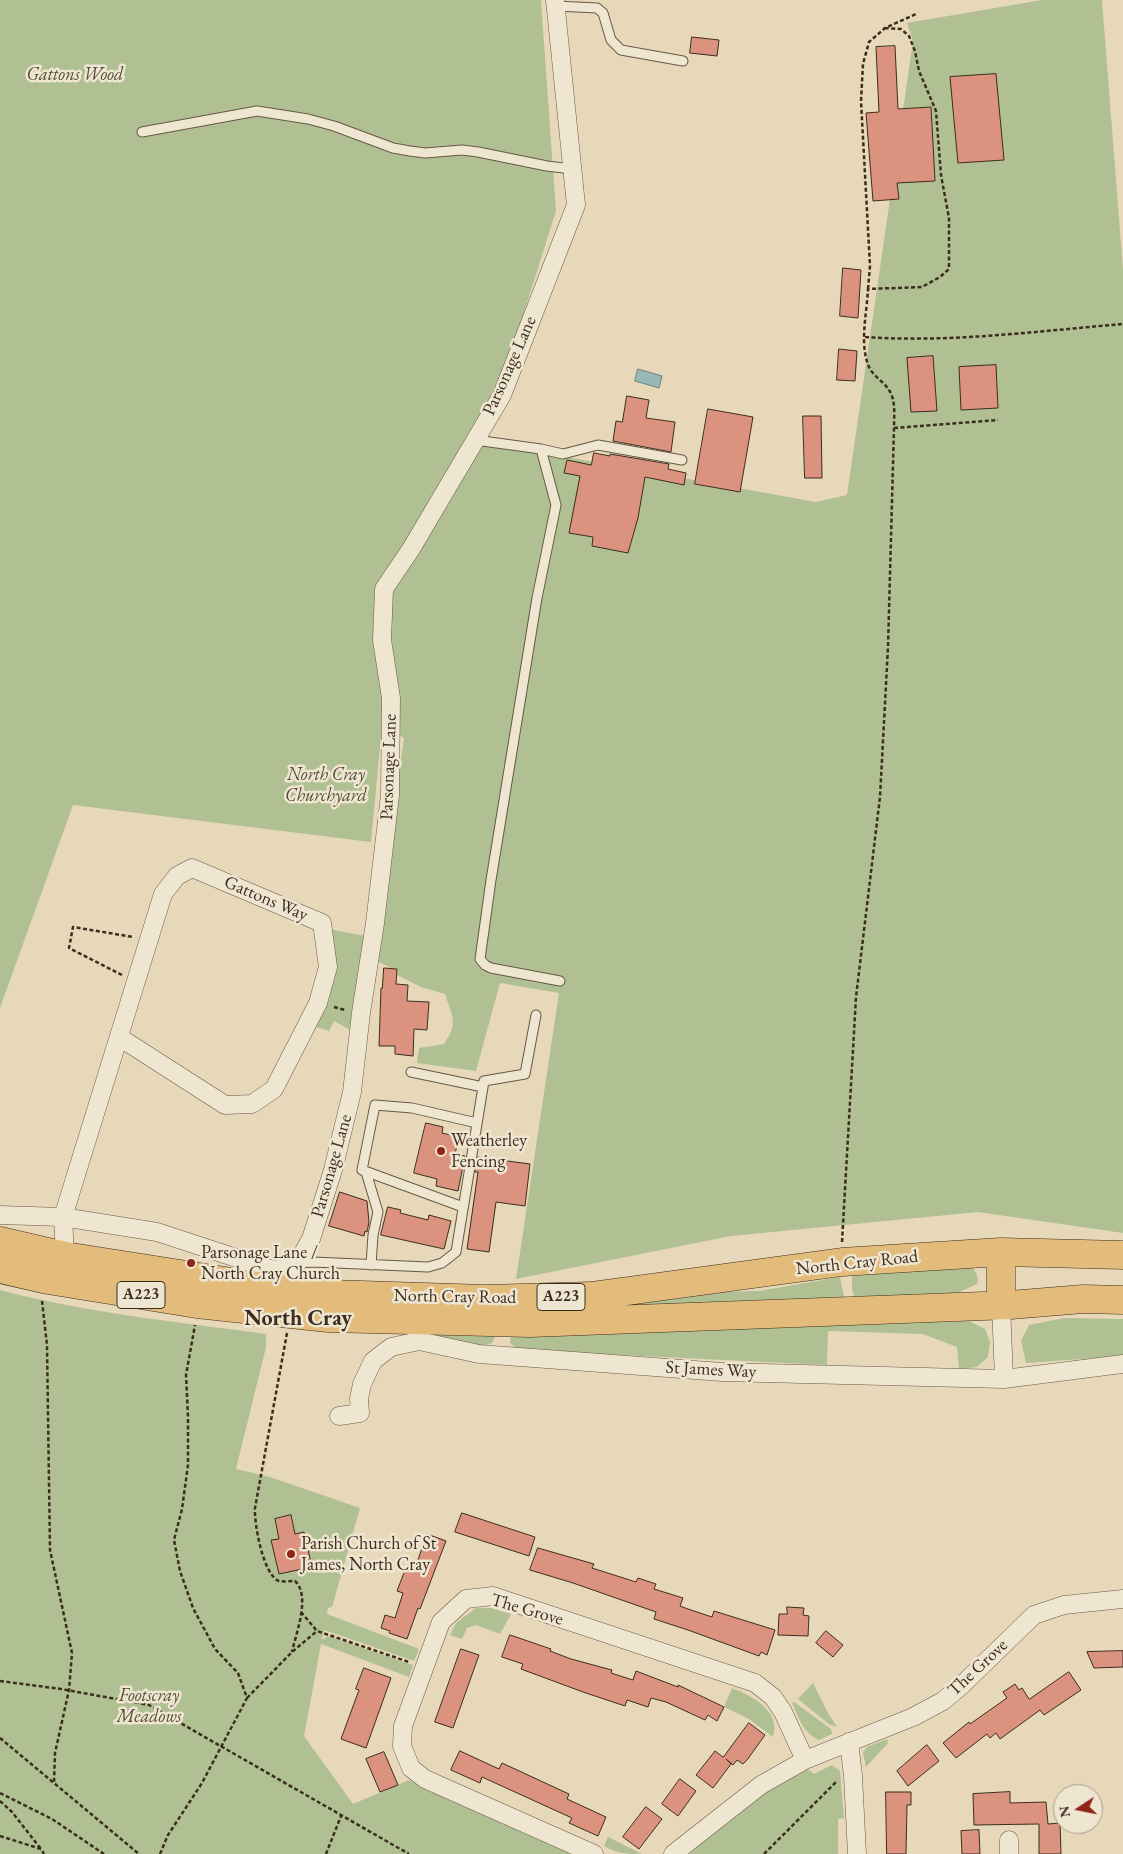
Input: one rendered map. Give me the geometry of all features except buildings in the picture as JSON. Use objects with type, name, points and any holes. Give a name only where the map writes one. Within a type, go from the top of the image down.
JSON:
[{"type":"main road","name":"North Cray Road","points":[[0,1241],[65,1256],[257,1286],[330,1294],[486,1299],[591,1296],[842,1262],[1001,1252],[1123,1255]]},
{"type":"main road","points":[[1001,1252],[1001,1304]]},
{"type":"main road","name":"North Cray Road","points":[[0,1270],[48,1280],[197,1304],[328,1318],[530,1323],[1083,1299],[1123,1300]]},
{"type":"street","name":"Parsonage Lane","points":[[296,1263],[311,1239],[333,1170],[352,1092],[361,1013],[376,923],[390,795],[392,698],[382,640],[384,589],[411,549],[502,395],[576,205],[555,3]]},
{"type":"street","name":"Gattons Way","points":[[65,1256],[63,1217],[163,894],[178,876],[192,868],[322,923],[328,967],[318,1002],[274,1089],[252,1104],[225,1105],[119,1037]]},
{"type":"street","points":[[0,1215],[63,1217],[157,1232],[273,1270],[295,1267],[296,1263]]},
{"type":"street","points":[[1001,1304],[1004,1378]]},
{"type":"street","name":"St James Way","points":[[339,1416],[362,1419],[359,1399],[362,1384],[374,1362],[390,1348],[419,1341],[480,1354],[722,1372],[1004,1378],[1123,1364]]},
{"type":"street","name":"The Grove","points":[[594,1854],[425,1779],[411,1768],[402,1746],[403,1726],[441,1622],[466,1600],[493,1596],[755,1683],[773,1696],[783,1712],[805,1760]]},
{"type":"street","name":"The Grove","points":[[673,1854],[761,1785],[805,1760],[913,1717],[943,1701],[1034,1615],[1064,1605],[1123,1599]]},
{"type":"street","points":[[848,1742],[853,1776],[857,1854]]},
{"type":"lane","points":[[555,3],[597,8],[603,13],[611,40],[621,50],[683,61]]},
{"type":"lane","points":[[142,132],[257,111],[308,119],[334,126],[393,148],[425,153],[462,150],[572,169]]},
{"type":"lane","points":[[475,440],[563,454],[598,445],[682,460]]},
{"type":"lane","points":[[541,449],[556,506],[537,598],[480,959],[491,968],[560,981]]},
{"type":"lane","points":[[296,1263],[428,1267],[442,1262],[456,1252],[484,1081],[525,1074],[536,1014]]},
{"type":"lane","points":[[411,1072],[483,1087]]},
{"type":"lane","points":[[463,1207],[362,1170],[375,1105],[412,1108],[477,1123]]},
{"type":"lane","points":[[366,1172],[378,1212],[373,1235],[371,1265]]},
{"type":"path","points":[[842,1262],[843,1204],[856,997],[880,787],[888,647],[894,428],[893,402],[890,390],[869,368],[866,354],[865,337],[870,266],[861,101],[863,64],[869,42],[885,28],[916,14]]},
{"type":"path","points":[[868,289],[922,287],[940,276],[948,268],[949,218],[941,175],[936,111],[919,71],[915,51],[909,36],[901,29],[885,28]]},
{"type":"path","points":[[865,337],[894,339],[973,336],[1123,324]]},
{"type":"path","points":[[894,428],[998,420]]},
{"type":"path","points":[[135,982],[69,948],[73,927],[149,940]]},
{"type":"path","points":[[318,1002],[354,1013],[361,1013]]},
{"type":"path","points":[[42,1301],[47,1346],[50,1550],[72,1653],[70,1690],[55,1753],[54,1783]]},
{"type":"path","points":[[195,1321],[186,1375],[188,1465],[182,1509],[174,1540],[180,1571],[193,1608],[215,1649],[238,1673],[247,1698]]},
{"type":"path","points":[[287,1332],[254,1521],[266,1565],[272,1575],[279,1580],[295,1581],[300,1585],[304,1600],[292,1652]]},
{"type":"path","points":[[301,1612],[318,1631],[415,1664]]},
{"type":"path","points":[[160,1854],[168,1835],[202,1783],[247,1698],[292,1652],[318,1631]]},
{"type":"path","points":[[0,1681],[70,1690],[149,1706],[409,1854]]},
{"type":"path","points":[[0,1738],[139,1854]]},
{"type":"path","points":[[764,1854],[840,1778]]},
{"type":"path","points":[[0,1793],[52,1819],[104,1854]]},
{"type":"path","points":[[0,1802],[12,1812],[44,1854]]},
{"type":"path","points":[[326,1854],[342,1815]]},
{"type":"path","points":[[0,1836],[41,1849]]},
{"type":"green space","points":[[0,0],[541,0],[556,211],[483,442],[816,502],[847,495],[913,41],[907,23],[1042,0],[1102,0],[1123,270],[1123,1233],[978,1212],[731,1236],[516,1279],[559,993],[500,983],[476,1071],[417,1063],[419,1048],[444,1044],[453,1025],[453,1019],[445,994],[421,987],[397,975],[397,969],[373,959],[404,738],[382,726],[371,842],[73,805],[0,1008]]},
{"type":"green space","points":[[329,929],[365,936],[352,1031],[334,1021],[329,1031],[311,1025]]},
{"type":"green space","points":[[967,1263],[977,1275],[977,1284],[948,1297],[856,1300],[852,1290],[852,1276]]},
{"type":"green space","points":[[840,1277],[845,1302],[646,1310],[319,1301],[759,1291]]},
{"type":"green space","name":"Footscray Meadows","points":[[0,1290],[99,1311],[266,1334],[266,1347],[236,1469],[270,1477],[360,1508],[332,1607],[328,1608],[327,1614],[419,1649],[414,1661],[324,1630],[322,1640],[328,1636],[413,1665],[409,1677],[321,1644],[304,1736],[353,1804],[409,1780],[574,1854],[0,1854]]},
{"type":"green space","points":[[1064,1318],[1123,1319],[1123,1356],[1026,1363],[1021,1341],[1029,1325]]},
{"type":"green space","points":[[969,1321],[985,1329],[990,1342],[988,1357],[977,1367],[959,1369],[957,1347],[923,1334],[828,1331],[827,1365],[518,1350],[510,1343],[511,1333]]},
{"type":"green space","points":[[425,1335],[495,1336],[492,1343],[481,1347]]},
{"type":"green space","points":[[476,1608],[491,1608],[511,1614],[500,1634],[476,1625],[467,1628],[462,1639],[450,1635],[456,1623]]},
{"type":"green space","points":[[813,1683],[837,1727],[829,1724],[798,1699]]},
{"type":"green space","points":[[732,1688],[756,1700],[769,1712],[775,1728],[773,1737],[749,1719],[724,1707]]},
{"type":"green space","points":[[794,1702],[831,1729],[832,1734],[819,1740],[809,1733],[799,1719],[792,1703]]},
{"type":"green space","points":[[887,1739],[888,1743],[866,1767],[863,1752],[867,1747]]},
{"type":"green space","points":[[832,1765],[840,1771],[844,1818],[838,1819],[838,1854],[689,1854],[751,1799],[808,1769],[814,1774]]},
{"type":"green space","points":[[608,1837],[642,1854],[623,1853],[604,1846]]},
{"type":"water","points":[[638,369],[662,376],[659,388],[635,381]]},
{"type":"place","name":"Weatherley Fencing","points":[[441,1151]]},
{"type":"place","name":"Parsonage Lane / North Cray Church","points":[[191,1263]]},
{"type":"place","name":"Parish Church of St James, North Cray","points":[[291,1554]]},
{"type":"district","name":"North Cray","points":[[298,1319]]},
{"type":"park label","name":"Gattons Wood","points":[[75,75]]},
{"type":"park label","name":"North Cray Churchyard","points":[[326,785]]}]
